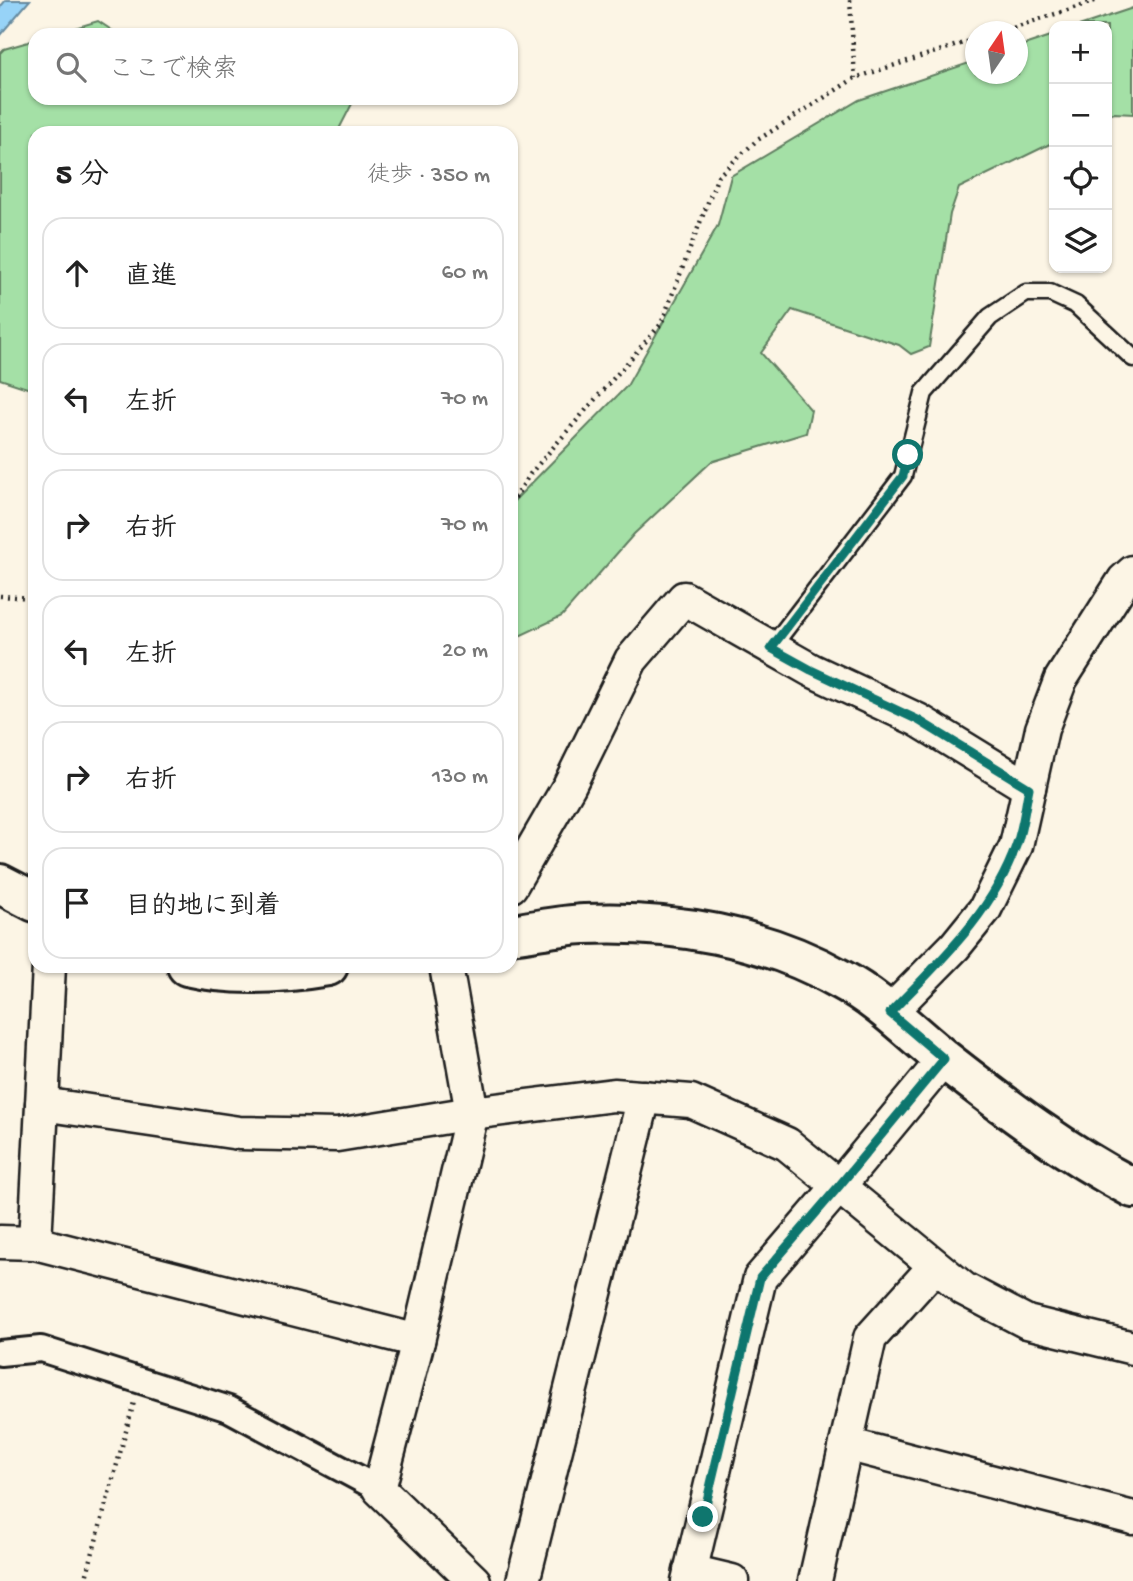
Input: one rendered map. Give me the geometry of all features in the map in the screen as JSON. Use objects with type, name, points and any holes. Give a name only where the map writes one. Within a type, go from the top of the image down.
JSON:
[{"type":"street","points":[[890,1013],[955,946],[985,909],[1016,846],[1042,729],[1061,679],[1124,580],[1133,572]]},
{"type":"street","points":[[518,874],[569,786],[631,660],[684,598],[811,670],[918,720],[1029,788]]},
{"type":"street","points":[[0,884],[28,898]]},
{"type":"street","points":[[518,933],[583,924],[650,925],[714,933],[784,952],[841,979],[890,1013],[944,1059],[1065,1149],[1133,1188]]},
{"type":"street","points":[[35,1243],[50,973]]},
{"type":"street","points":[[231,973],[258,973]]},
{"type":"street","points":[[379,1489],[418,1341],[472,1114],[447,973]]},
{"type":"street","points":[[732,1581],[689,1576],[760,1278],[944,1059]]},
{"type":"street","points":[[43,1104],[239,1133],[337,1135],[614,1095],[691,1101],[787,1144],[964,1289],[1027,1322],[1133,1348]]},
{"type":"street","points":[[523,1581],[644,1097]]},
{"type":"street","points":[[0,1242],[35,1243],[418,1341]]},
{"type":"street","points":[[815,1581],[870,1338],[935,1266]]},
{"type":"street","points":[[0,1353],[41,1349],[229,1409],[379,1489],[474,1581]]},
{"type":"street","points":[[846,1444],[1133,1518]]},
{"type":"lane","points":[[771,648],[903,476],[924,393],[989,317],[1026,293],[1049,293],[1076,305],[1133,358]]},
{"type":"path","points":[[850,0],[855,78]]},
{"type":"path","points":[[1028,23],[1098,0]]},
{"type":"path","points":[[518,493],[530,474],[661,324],[718,176],[756,141],[855,78],[965,42]]},
{"type":"path","points":[[0,596],[28,598]]},
{"type":"path","points":[[85,1581],[139,1381]]},
{"type":"green space","points":[[1133,8],[1133,114],[1112,114],[1112,21],[1094,21]]},
{"type":"green space","points":[[98,21],[108,28],[74,28]]},
{"type":"green space","points":[[1049,37],[1049,144],[959,188],[950,214],[929,347],[911,354],[899,345],[792,310],[761,353],[811,410],[806,433],[711,462],[634,534],[562,616],[518,637],[518,497],[627,386],[718,225],[731,176],[859,100],[965,64],[965,84],[1028,84],[1028,44]]},
{"type":"green space","points":[[28,42],[28,105],[351,105],[341,126],[28,126],[28,388],[0,379],[0,53],[4,49]]},
{"type":"water","points":[[6,0],[30,0],[0,35],[0,7]]},
{"type":"route","points":[[703,1517],[760,1278],[944,1059],[890,1013],[955,946],[985,909],[1016,846],[1029,788],[918,720],[811,670],[771,648],[903,476],[908,455]]}]
